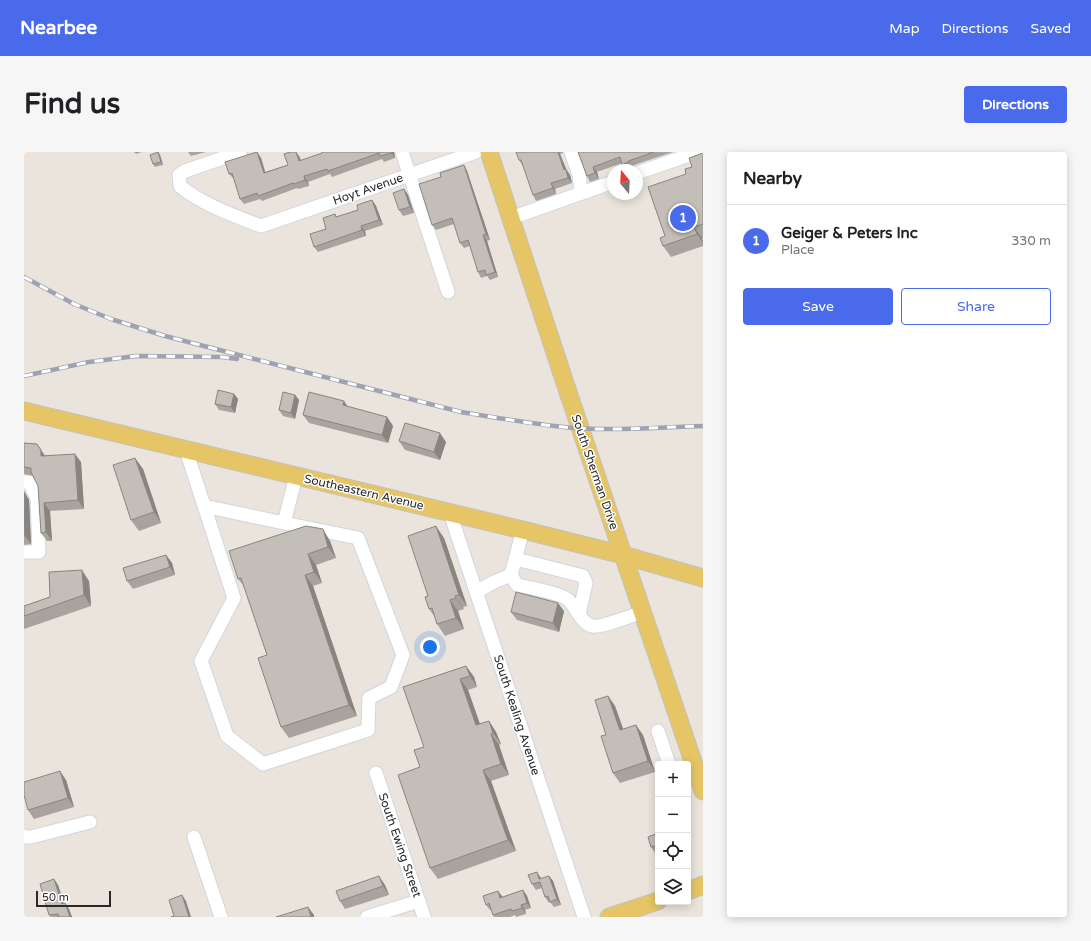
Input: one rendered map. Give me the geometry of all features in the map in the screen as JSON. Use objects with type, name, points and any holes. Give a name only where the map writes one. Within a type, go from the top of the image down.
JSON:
[{"type":"main road","name":"South Sherman Drive","points":[[489,152],[643,612],[692,775],[703,791]]},
{"type":"main road","name":"Southeastern Avenue","points":[[24,411],[450,512],[623,555],[703,578]]},
{"type":"main road","points":[[691,889],[703,885]]},
{"type":"main road","points":[[609,917],[655,902]]},
{"type":"street","name":"Hoyt Avenue","points":[[240,152],[179,174],[180,186],[190,195],[241,219],[261,226],[476,152]]},
{"type":"street","points":[[402,152],[448,292]]},
{"type":"street","points":[[571,152],[579,175],[581,193]]},
{"type":"street","points":[[643,171],[698,152]]},
{"type":"street","points":[[511,218],[607,184]]},
{"type":"street","points":[[186,450],[204,506],[234,598],[201,661],[227,736],[263,764],[368,730],[368,698],[391,687],[403,655],[358,538],[204,506]]},
{"type":"street","points":[[284,523],[296,476]]},
{"type":"street","points":[[24,482],[29,482],[37,498],[40,552],[24,552]]},
{"type":"street","name":"South Kealing Avenue","points":[[450,512],[584,917]]},
{"type":"street","points":[[511,576],[523,530]]},
{"type":"street","points":[[516,559],[583,576],[586,583],[579,614]]},
{"type":"street","points":[[476,592],[494,582],[511,576]]},
{"type":"street","points":[[511,576],[517,585],[534,588],[566,598],[574,606],[585,622],[593,626],[643,612]]},
{"type":"street","points":[[658,731],[668,761]]},
{"type":"street","name":"South Ewing Street","points":[[376,774],[424,917]]},
{"type":"street","points":[[24,836],[31,838],[90,822]]},
{"type":"street","points":[[194,837],[221,917]]},
{"type":"street","points":[[367,917],[419,901]]},
{"type":"building","points":[[158,152],[161,162],[153,164],[150,155]]},
{"type":"building","points":[[257,152],[264,173],[288,165],[284,154],[290,152],[296,152],[299,161],[322,152],[392,153],[380,156],[379,153],[328,171],[327,169],[304,176],[305,180],[258,196],[257,193],[240,199],[232,173],[229,174],[225,162]]},
{"type":"building","points":[[516,152],[558,152],[564,170],[566,169],[568,178],[551,183],[553,188],[533,195],[521,160],[519,160]]},
{"type":"building","points":[[578,152],[654,152],[624,164],[622,164],[620,157],[593,167],[595,173],[587,176]]},
{"type":"building","points":[[703,153],[703,224],[694,227],[697,234],[663,246],[660,238],[665,236],[648,187],[686,174],[685,169],[692,167],[689,158]]},
{"type":"building","points":[[464,165],[486,234],[483,235],[495,272],[486,275],[485,270],[478,272],[468,240],[460,243],[452,218],[432,225],[419,184],[441,177],[440,173]]},
{"type":"building","points":[[404,189],[410,207],[399,210],[393,193]]},
{"type":"building","points":[[372,200],[379,220],[361,226],[362,230],[314,247],[310,234],[326,229],[323,218],[335,214],[336,217],[358,210],[357,205]]},
{"type":"building","points":[[218,390],[234,394],[231,407],[215,404]]},
{"type":"building","points":[[283,392],[295,395],[291,413],[279,410]]},
{"type":"building","points":[[309,392],[344,401],[343,405],[387,417],[382,435],[303,415]]},
{"type":"building","points":[[405,423],[440,433],[434,452],[399,441]]},
{"type":"building","points":[[24,443],[37,444],[41,450],[41,456],[75,454],[78,500],[44,503],[46,532],[41,533],[38,486],[31,472],[31,468],[24,467]]},
{"type":"building","points":[[135,458],[154,512],[131,520],[113,465]]},
{"type":"building","points":[[24,507],[25,536],[24,536]]},
{"type":"building","points":[[306,526],[323,529],[328,547],[308,554],[314,572],[305,575],[349,705],[281,727],[258,658],[267,655],[241,578],[238,579],[229,551]]},
{"type":"building","points":[[436,526],[459,595],[450,600],[456,618],[437,624],[432,608],[429,609],[425,597],[428,596],[408,536]]},
{"type":"building","points":[[166,555],[170,567],[127,581],[123,568]]},
{"type":"building","points":[[82,570],[84,595],[24,616],[24,606],[50,597],[49,572]]},
{"type":"building","points":[[516,592],[558,603],[553,623],[511,612]]},
{"type":"building","points":[[466,666],[470,676],[460,679],[476,725],[489,721],[493,733],[491,734],[501,764],[483,770],[508,840],[430,868],[398,775],[420,767],[414,750],[424,747],[403,687]]},
{"type":"building","points":[[608,696],[620,730],[636,725],[648,761],[613,773],[601,736],[606,735],[595,700]]},
{"type":"building","points":[[60,771],[68,798],[28,810],[24,795],[24,782]]},
{"type":"building","points":[[655,834],[655,846],[651,847],[648,837]]},
{"type":"building","points":[[537,872],[539,879],[549,876],[557,899],[550,902],[548,896],[545,897],[540,882],[532,884],[528,875]]},
{"type":"building","points":[[379,876],[383,886],[340,901],[336,891]]},
{"type":"building","points":[[54,879],[62,904],[65,903],[70,917],[59,917],[58,914],[49,915],[40,884]]},
{"type":"building","points":[[523,890],[527,903],[521,905],[522,908],[512,911],[511,909],[493,915],[489,903],[486,905],[483,896],[498,891],[500,898]]},
{"type":"building","points":[[182,895],[189,917],[171,917],[174,916],[169,900]]},
{"type":"building","points":[[308,907],[311,917],[276,917]]},
{"type":"railway","points":[[24,277],[74,304],[111,319],[165,336],[461,412],[532,423],[591,429],[703,426]]},
{"type":"railway","points":[[24,376],[89,362],[136,356],[222,357],[237,359]]},
{"type":"place","name":"Geiger & Peters Inc","points":[[683,218]]}]
